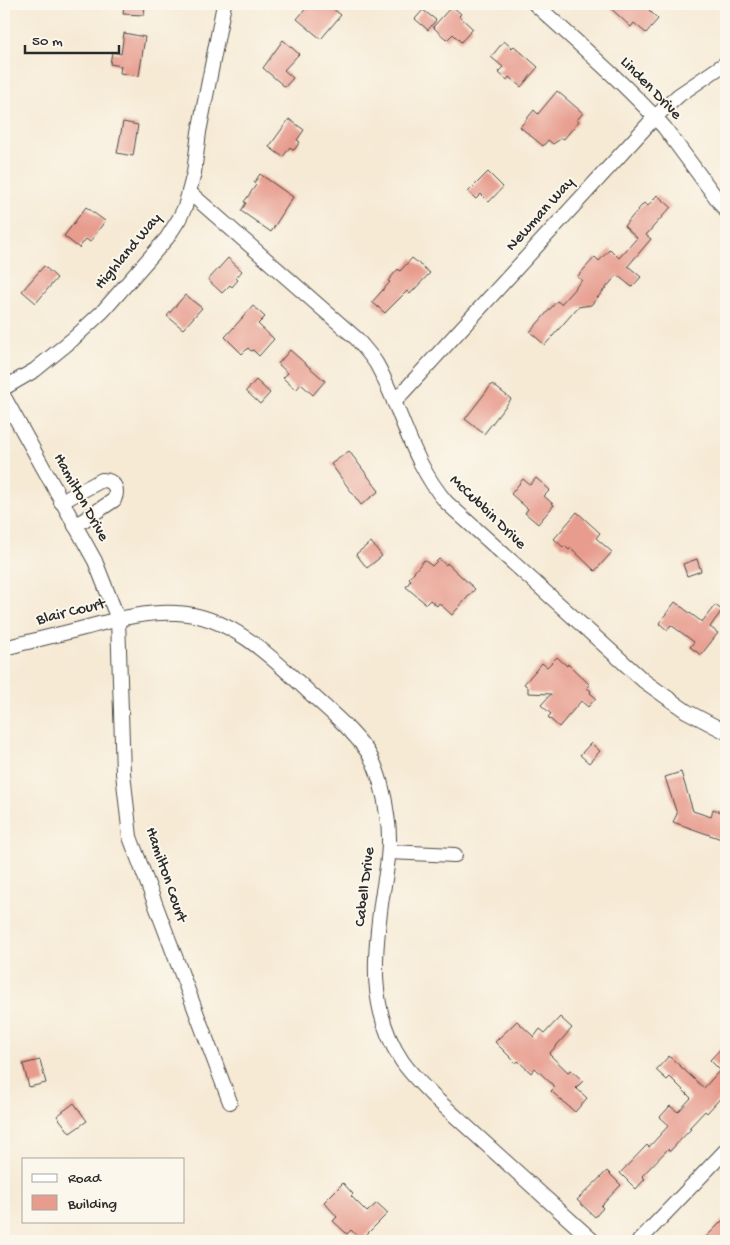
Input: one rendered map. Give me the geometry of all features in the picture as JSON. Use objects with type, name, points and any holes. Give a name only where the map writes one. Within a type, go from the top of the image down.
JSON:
[{"type":"street","name":"Highland Way","points":[[4,388],[35,370],[73,340],[103,311],[167,238],[179,219],[189,192],[224,4]]},
{"type":"street","name":"Linden Drive","points":[[535,4],[620,81],[655,117],[726,211]]},
{"type":"street","name":"Newman Way","points":[[394,402],[655,117],[678,96],[726,63]]},
{"type":"street","name":"McCubbin Drive","points":[[189,192],[357,339],[375,362],[422,469],[447,503],[644,681],[686,711],[726,732]]},
{"type":"street","name":"Hamilton Drive","points":[[4,397],[95,561],[118,619]]},
{"type":"street","points":[[62,502],[102,480],[111,482],[114,485],[117,492],[114,500],[75,526]]},
{"type":"street","name":"Cabell Drive","points":[[118,619],[154,612],[180,613],[204,618],[235,632],[269,654],[351,732],[368,753],[380,781],[388,815],[389,852],[374,965],[377,994],[382,1016],[391,1038],[401,1059],[433,1096],[594,1241]]},
{"type":"street","name":"Blair Court","points":[[4,648],[118,619]]},
{"type":"street","name":"Hamilton Court","points":[[118,619],[123,773],[130,837],[230,1102]]},
{"type":"street","points":[[389,852],[455,855]]},
{"type":"street","points":[[639,1241],[726,1150]]},
{"type":"building","points":[[124,4],[145,4],[144,15],[123,14]]},
{"type":"building","points":[[310,4],[327,4],[341,15],[321,39],[297,19]]},
{"type":"building","points":[[606,4],[654,4],[649,10],[658,19],[646,33],[634,23],[631,27]]},
{"type":"building","points":[[452,6],[461,14],[459,16],[473,29],[461,42],[453,34],[447,40],[433,27]]},
{"type":"building","points":[[423,10],[436,20],[428,30],[415,19]]},
{"type":"building","points":[[124,33],[145,37],[139,76],[120,73],[121,66],[110,64],[112,52],[121,54]]},
{"type":"building","points":[[283,40],[299,54],[284,70],[293,78],[285,87],[263,68]]},
{"type":"building","points":[[504,41],[512,48],[514,46],[538,67],[521,87],[509,77],[507,80],[498,72],[503,67],[491,57]]},
{"type":"building","points":[[557,91],[583,113],[564,139],[562,138],[553,144],[548,140],[543,146],[520,127],[534,110],[538,114]]},
{"type":"building","points":[[289,119],[304,130],[297,140],[300,142],[294,150],[290,147],[283,157],[269,147]]},
{"type":"building","points":[[123,122],[138,125],[133,156],[117,153]]},
{"type":"building","points":[[488,172],[503,187],[489,202],[481,194],[476,199],[468,192]]},
{"type":"building","points":[[260,174],[293,197],[271,232],[241,211]]},
{"type":"building","points":[[657,195],[671,207],[646,235],[651,239],[628,266],[641,277],[632,287],[617,275],[591,305],[578,307],[545,345],[530,332],[557,301],[561,304],[582,280],[577,277],[595,257],[599,261],[610,249],[619,258],[637,238],[624,226],[644,203],[648,206]]},
{"type":"building","points":[[86,207],[105,221],[90,242],[86,239],[79,248],[64,236]]},
{"type":"building","points":[[228,258],[242,271],[232,287],[230,285],[222,293],[208,280]]},
{"type":"building","points":[[412,258],[430,273],[410,294],[407,291],[385,313],[372,302],[390,282],[388,281],[398,269],[400,271]]},
{"type":"building","points":[[44,266],[57,278],[36,303],[22,291]]},
{"type":"building","points":[[185,295],[202,308],[183,329],[167,316]]},
{"type":"building","points":[[253,306],[265,317],[258,324],[274,339],[259,356],[248,348],[242,354],[225,337]]},
{"type":"building","points":[[290,350],[325,381],[313,395],[301,384],[296,390],[283,378],[288,373],[278,364]]},
{"type":"building","points":[[256,380],[270,393],[260,404],[246,391]]},
{"type":"building","points":[[492,384],[511,399],[484,434],[465,419]]},
{"type":"building","points":[[349,451],[379,491],[361,505],[331,464]]},
{"type":"building","points":[[536,478],[550,490],[544,496],[554,505],[538,524],[525,513],[528,509],[511,494],[523,479],[530,485]]},
{"type":"building","points":[[577,512],[600,533],[596,538],[612,552],[595,571],[571,548],[569,550],[565,546],[563,547],[554,539]]},
{"type":"building","points":[[371,542],[382,556],[367,568],[356,554]]},
{"type":"building","points":[[439,559],[446,565],[447,563],[475,589],[452,615],[439,603],[437,606],[430,600],[426,604],[406,587],[411,580],[409,578],[424,560],[432,566]]},
{"type":"building","points":[[697,559],[701,571],[687,576],[683,564]]},
{"type":"building","points":[[675,602],[702,622],[715,605],[722,610],[710,627],[718,633],[701,655],[690,647],[694,642],[671,625],[667,630],[659,623]]},
{"type":"building","points":[[557,657],[567,666],[568,664],[590,685],[587,688],[596,698],[588,707],[581,701],[559,727],[548,717],[551,714],[541,705],[551,694],[528,693],[528,687],[524,684],[542,663],[547,667]]},
{"type":"building","points":[[591,743],[600,751],[589,763],[580,755]]},
{"type":"building","points":[[681,772],[693,811],[711,817],[713,809],[726,814],[726,834],[724,840],[673,822],[677,814],[665,777]]},
{"type":"building","points":[[560,1017],[572,1028],[549,1054],[568,1072],[571,1070],[583,1081],[576,1088],[587,1098],[575,1112],[551,1091],[555,1087],[535,1068],[531,1073],[518,1061],[516,1063],[495,1042],[517,1021],[534,1037],[540,1029],[545,1033]]},
{"type":"building","points":[[726,1043],[726,1092],[707,1113],[705,1111],[670,1151],[668,1149],[642,1176],[645,1179],[636,1189],[620,1173],[647,1145],[649,1147],[669,1125],[660,1117],[670,1106],[678,1112],[691,1098],[670,1077],[667,1080],[656,1070],[669,1056],[704,1088],[720,1070],[710,1060]]},
{"type":"building","points":[[40,1060],[46,1083],[29,1087],[23,1064]]},
{"type":"building","points":[[74,1103],[87,1121],[70,1133],[57,1116]]},
{"type":"building","points":[[607,1171],[621,1185],[601,1206],[603,1208],[595,1217],[577,1200]]},
{"type":"building","points":[[343,1183],[353,1194],[351,1196],[367,1212],[377,1203],[388,1213],[361,1240],[351,1230],[347,1234],[333,1221],[337,1217],[324,1202]]},
{"type":"building","points":[[726,1217],[726,1241],[702,1241]]}]
